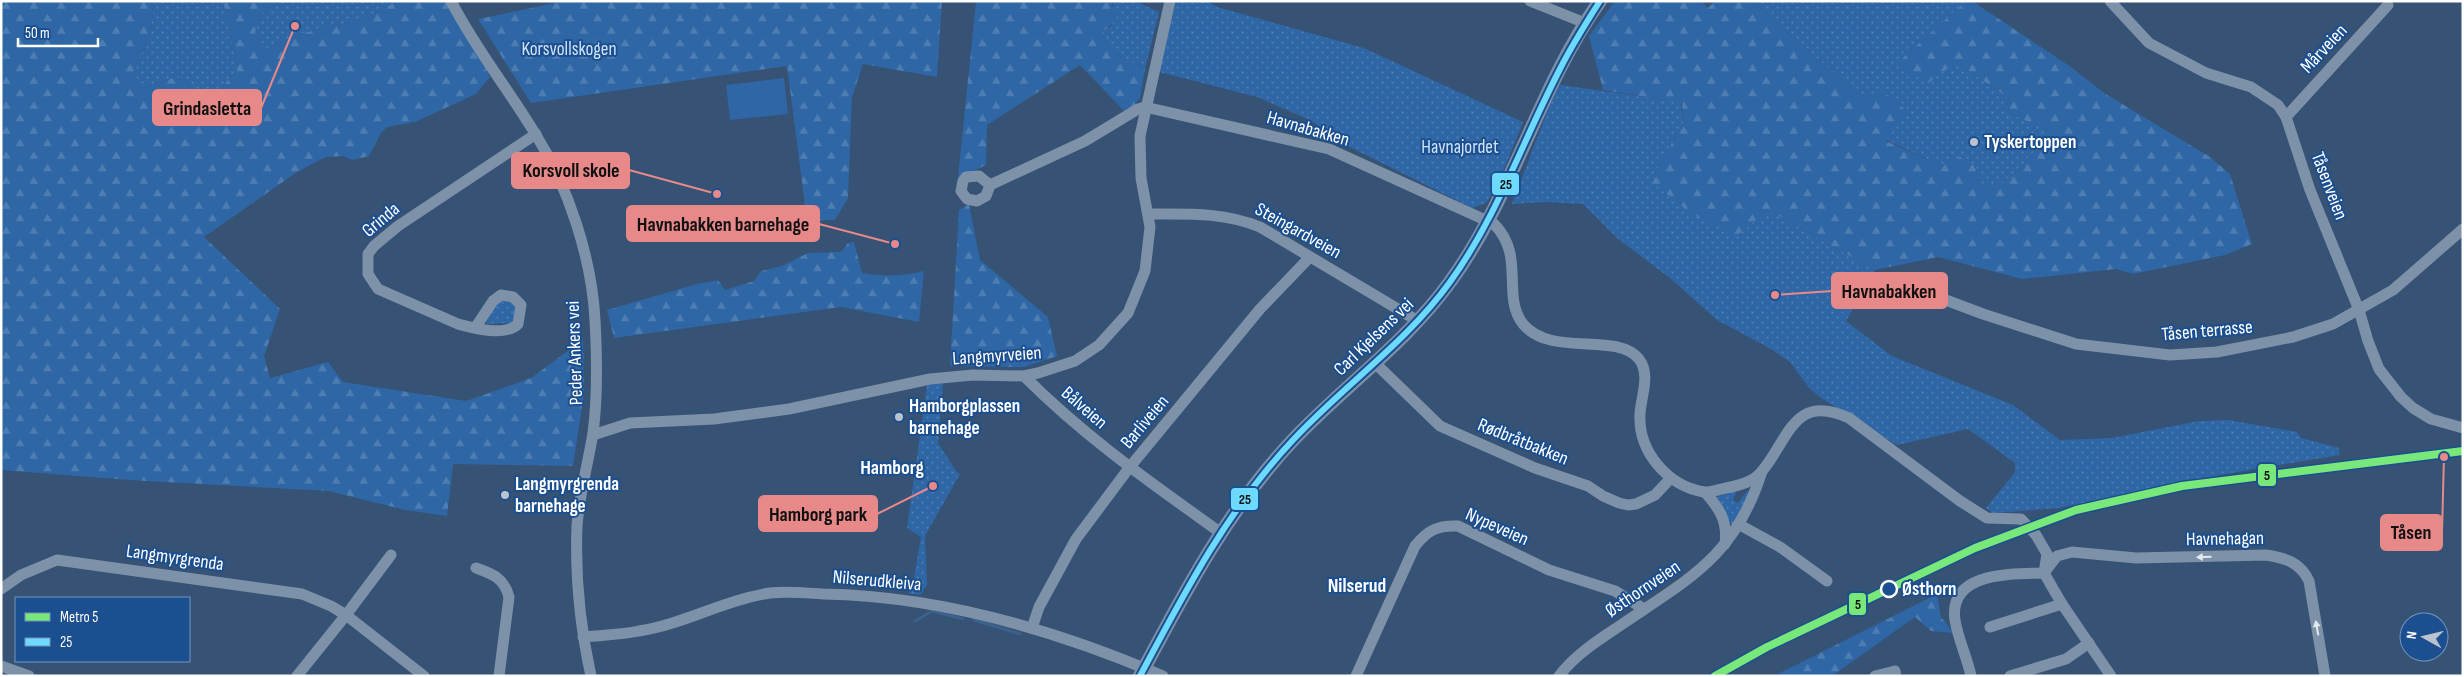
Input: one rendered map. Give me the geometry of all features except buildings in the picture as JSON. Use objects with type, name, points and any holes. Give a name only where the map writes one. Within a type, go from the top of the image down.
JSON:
[{"type":"main road","name":"Carl Kjelsens vei","points":[[1142,671],[1175,609],[1221,534],[1255,485],[1293,440],[1418,321],[1460,269],[1488,220],[1567,55],[1600,1]]},
{"type":"street","name":"Peder Ankers vei","points":[[451,1],[536,134],[556,171],[567,198],[587,270],[595,318],[596,388],[593,435],[578,524],[578,595],[582,637],[591,676]]},
{"type":"street","name":"Langmyrveien","points":[[593,435],[630,423],[714,419],[789,409],[930,379],[973,375],[1024,376],[1050,371],[1075,361],[1099,345],[1119,325],[1134,301],[1145,271],[1150,240],[1149,214],[1142,178],[1139,148],[1145,107],[1170,1]]},
{"type":"street","points":[[1530,1],[1585,23]]},
{"type":"street","name":"Tåsenveien","points":[[2110,1],[2150,43],[2206,72],[2251,87],[2278,105],[2286,118],[2310,190],[2359,310],[2368,341],[2380,370],[2401,397],[2431,419],[2463,428]]},
{"type":"street","name":"Mårveien","points":[[2286,118],[2388,5]]},
{"type":"street","points":[[990,185],[1085,141],[1138,109],[1145,107]]},
{"type":"street","name":"Havnabakken","points":[[1145,107],[1329,149],[1488,220],[1503,235],[1512,255],[1514,300],[1517,312],[1527,327],[1537,336],[1547,339],[1627,350],[1639,360],[1645,376],[1640,416],[1641,431],[1652,458],[1670,479],[1705,492]]},
{"type":"street","name":"Grinda","points":[[475,328],[458,324],[384,293],[370,280],[367,268],[368,254],[374,246],[398,226],[536,134]]},
{"type":"street","name":"Steingardveien","points":[[1149,214],[1230,216],[1260,227],[1418,321]]},
{"type":"street","name":"Tåsen terrasse","points":[[1872,281],[1890,279],[1983,314],[2076,344],[2170,355],[2217,352],[2293,337],[2332,324],[2393,290],[2463,229]]},
{"type":"street","name":"Barliveien","points":[[1032,628],[1039,607],[1076,539],[1129,468],[1265,304],[1310,257]]},
{"type":"street","name":"Rødbråtbakken","points":[[1375,363],[1440,426],[1535,468],[1588,486],[1618,503],[1636,504],[1649,498],[1655,495],[1670,479]]},
{"type":"street","name":"Bålveien","points":[[1024,376],[1057,408],[1129,468],[1221,534]]},
{"type":"street","points":[[1725,544],[1727,532],[1724,518],[1705,492],[1744,484],[1762,471],[1792,425],[1812,411],[1834,411],[1850,418],[1960,501],[1987,518],[2021,519],[2036,535],[2047,554],[2044,573],[2062,604],[2112,676]]},
{"type":"street","name":"Østhornveien","points":[[1559,676],[1580,654],[1705,567],[1740,525],[1756,493],[1762,471]]},
{"type":"street","points":[[1740,525],[1780,547],[1827,581]]},
{"type":"street","name":"Nypeveien","points":[[1356,676],[1415,546],[1426,533],[1442,526],[1458,526],[1549,570],[1615,591],[1644,609]]},
{"type":"street","name":"Havnehagan","points":[[2044,573],[2057,556],[2072,552],[2136,558],[2266,555],[2282,558],[2296,564],[2305,572],[2309,581],[2325,676]]},
{"type":"street","points":[[297,676],[346,616],[391,555]]},
{"type":"street","name":"Langmyrgrenda","points":[[1,589],[21,575],[57,560],[302,594],[331,606],[346,616],[424,676]]},
{"type":"street","points":[[476,568],[496,574],[510,596],[499,676]]},
{"type":"street","points":[[1971,676],[1956,622],[1956,604],[1962,594],[1976,582],[1994,575],[2044,573]]},
{"type":"street","name":"Nilserudkleiva","points":[[582,637],[640,631],[735,600],[772,593],[868,595],[917,601],[1032,628],[1124,658],[1142,671],[1164,676]]},
{"type":"street","points":[[1990,627],[2062,604]]},
{"type":"street","points":[[2010,676],[2066,659],[2089,642]]},
{"type":"street","points":[[1,666],[29,676]]},
{"type":"street","points":[[1875,676],[1895,671],[1896,676]]},
{"type":"green space","points":[[1,1],[153,1],[152,21],[148,38],[134,71],[140,89],[176,77],[202,94],[220,89],[238,69],[223,1],[283,1],[262,13],[255,33],[266,49],[303,33],[364,19],[397,1],[451,1],[490,77],[476,94],[415,122],[387,127],[380,134],[369,156],[352,160],[343,156],[326,157],[297,172],[204,237],[280,309],[264,356],[270,378],[328,362],[343,382],[466,401],[531,378],[583,340],[584,393],[573,466],[453,464],[447,516],[405,510],[329,491],[129,480],[1,470]]},
{"type":"green space","points":[[153,1],[223,1],[238,69],[220,89],[202,94],[176,77],[140,89],[134,71],[148,38],[152,21]]},
{"type":"green space","points":[[283,1],[397,1],[364,19],[303,33],[266,49],[255,33],[262,13]]},
{"type":"green space","name":"Korsvollskogen","points":[[565,1],[942,1],[937,77],[863,64],[852,97],[848,198],[835,220],[807,221],[787,66],[531,103],[478,19]]},
{"type":"green space","points":[[976,1],[1113,1],[1112,5],[1118,18],[1103,32],[1108,45],[1113,51],[1145,69],[1140,98],[1127,114],[1080,65],[987,125],[986,165],[958,178]]},
{"type":"green space","points":[[1113,1],[1135,1],[1159,12],[1145,69],[1113,51],[1105,39],[1103,32],[1112,25]]},
{"type":"green space","name":"Havnajordet","points":[[1176,1],[1207,1],[1217,7],[1364,48],[1523,122],[1497,187],[1486,203],[1472,208],[1338,141],[1312,121],[1257,97],[1159,72]]},
{"type":"green space","points":[[1615,1],[1701,1],[1708,8],[1715,1],[1752,1],[1862,98],[1882,91],[1907,111],[1886,141],[1942,166],[1960,157],[1975,165],[1979,182],[1994,190],[2020,168],[2051,131],[2008,113],[2007,97],[1956,62],[1928,83],[1896,64],[1966,1],[1972,1],[2071,67],[2104,93],[2210,157],[2230,174],[2252,244],[2225,255],[2133,274],[2116,269],[2022,279],[1938,257],[1875,270],[1768,210],[1736,236],[1690,213],[1651,181],[1683,123],[1682,103],[1603,90],[1589,36]]},
{"type":"green space","points":[[1752,1],[1966,1],[1897,64],[1956,62],[2007,97],[2008,113],[2051,131],[2020,168],[1994,190],[1979,182],[1975,165],[1942,166],[1886,140],[1906,111],[1862,98]]},
{"type":"green space","points":[[784,78],[788,114],[730,120],[726,85]]},
{"type":"green space","points":[[1560,85],[1681,102],[1683,123],[1651,181],[1768,210],[1875,270],[1846,321],[1892,356],[2013,405],[2060,440],[2112,438],[2199,421],[2229,420],[2297,432],[2301,438],[2339,448],[2340,455],[2225,474],[2059,508],[1993,513],[1986,508],[2015,472],[2015,463],[1968,429],[1897,445],[1821,398],[1809,388],[1790,362],[1771,349],[1717,320],[1671,279],[1617,238],[1583,204],[1545,202],[1512,204],[1549,107]]},
{"type":"green space","points":[[969,204],[980,260],[1048,317],[1057,356],[1024,367],[950,366],[959,210]]},
{"type":"green space","points":[[854,242],[862,273],[893,275],[924,271],[919,322],[841,307],[614,338],[607,310],[697,284],[718,280],[725,290],[754,281],[761,271],[782,266],[808,253],[841,252],[848,243]]},
{"type":"green space","points":[[499,301],[510,302],[516,308],[512,323],[487,324],[486,322]]},
{"type":"green space","points":[[943,382],[938,443],[956,471],[960,474],[925,536],[927,585],[920,595],[908,593],[912,589],[921,537],[907,528],[927,385]]},
{"type":"green space","points":[[1737,490],[1733,500],[1738,503],[1747,491],[1749,493],[1732,526],[1717,497]]},
{"type":"green space","points":[[1937,594],[1941,617],[1954,633],[1931,631],[1915,617],[1832,676],[1774,676]]},
{"type":"waterway","points":[[915,621],[932,611],[963,619]]},
{"type":"waterway","points":[[974,620],[1020,634]]},
{"type":"metro line","name":"5","points":[[1715,676],[1767,647],[1975,548],[2076,510],[2182,486],[2463,451]]},
{"type":"transit line","name":"25","points":[[1140,676],[1191,583],[1248,494],[1312,420],[1394,345],[1433,304],[1450,282],[1467,257],[1496,205],[1560,69],[1600,1]]},
{"type":"place","name":"Grindasletta","points":[[295,26]]},
{"type":"place","name":"Tyskertoppen","points":[[1974,142]]},
{"type":"place","name":"Korsvoll skole","points":[[717,194]]},
{"type":"place","name":"Havnabakken barnehage","points":[[895,244]]},
{"type":"place","name":"Havnabakken","points":[[1775,295]]},
{"type":"place","name":"Hamborgplassen barnehage","points":[[899,417]]},
{"type":"place","name":"Tåsen","points":[[2444,457]]},
{"type":"place","name":"Hamborg park","points":[[933,486]]},
{"type":"place","name":"Langmyrgrenda barnehage","points":[[505,495]]},
{"type":"place","name":"Østhorn","points":[[1889,589]]},
{"type":"district","name":"Hamborg","points":[[892,468]]},
{"type":"district","name":"Nilserud","points":[[1357,586]]}]
